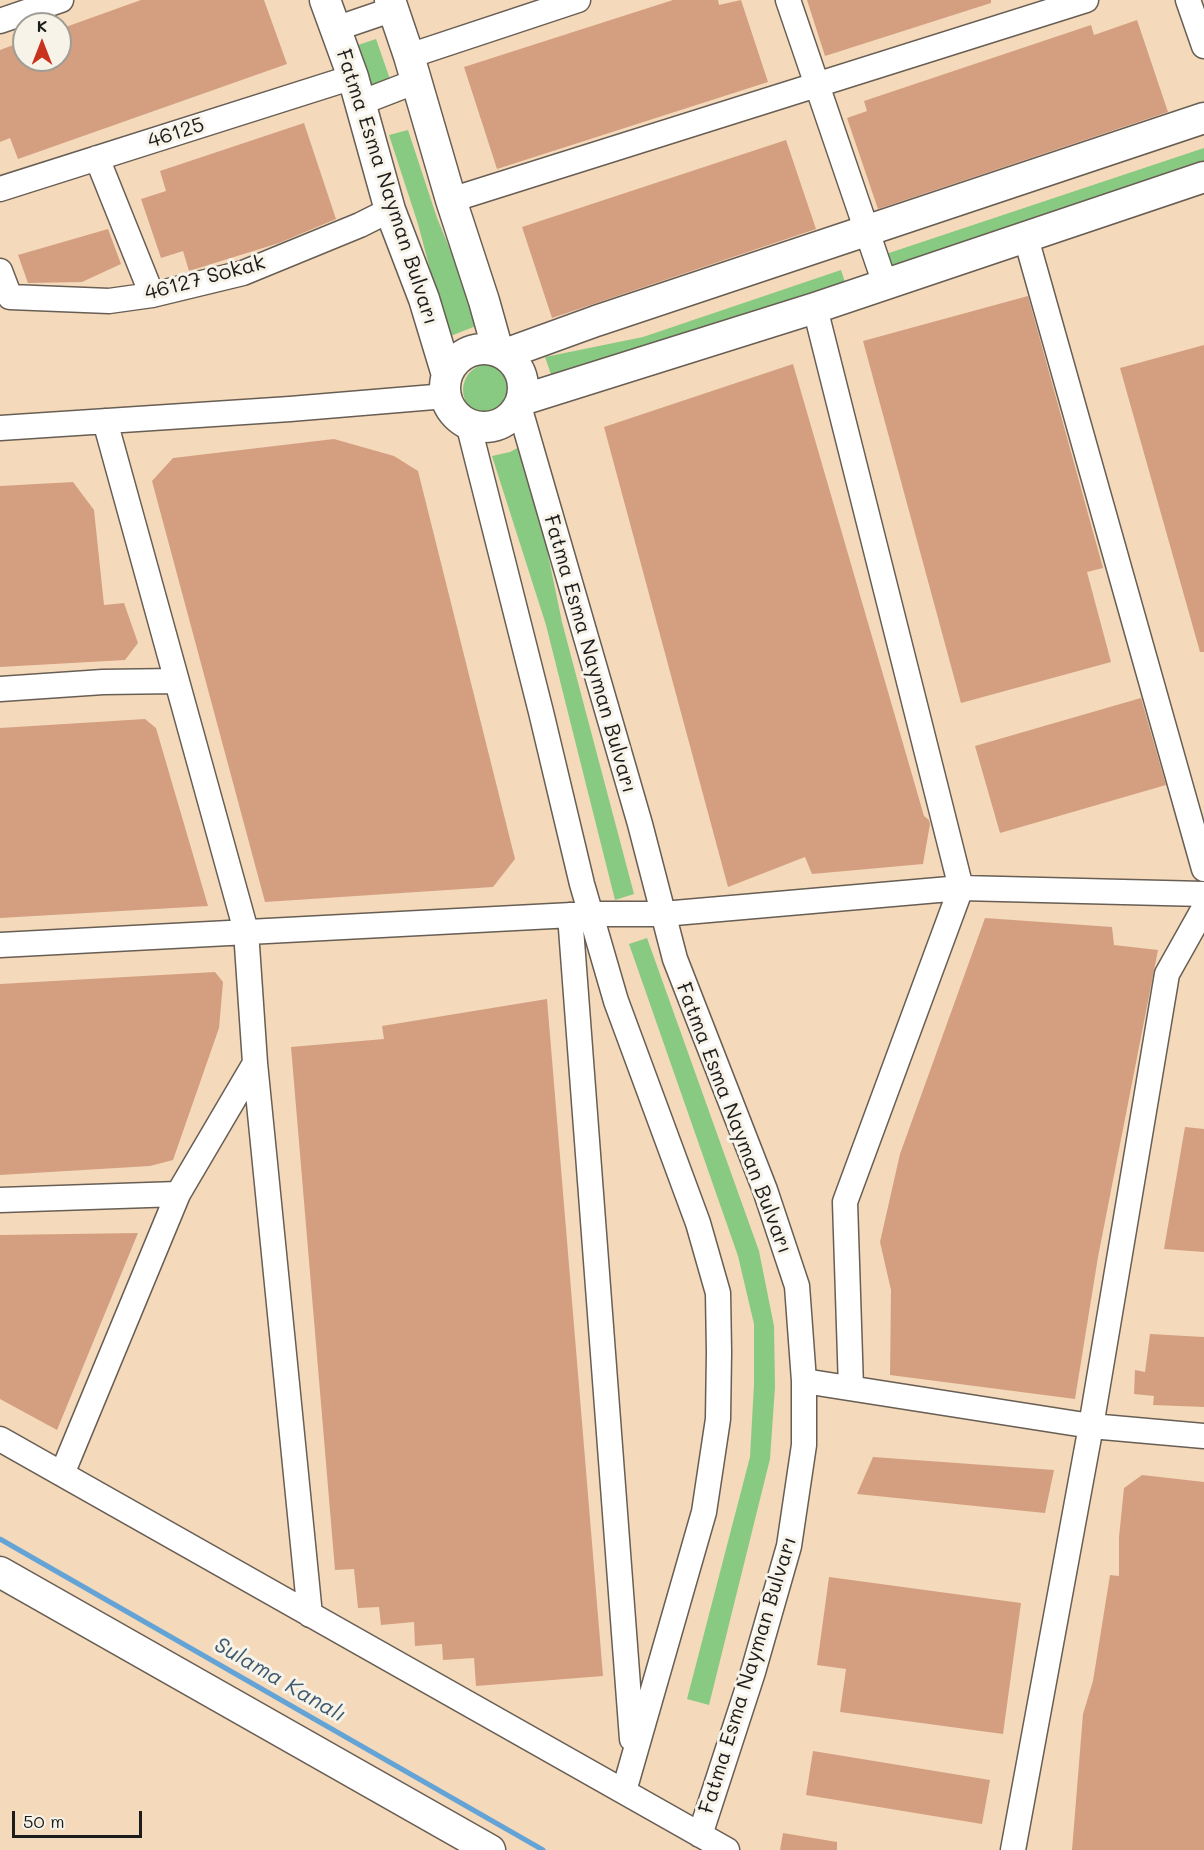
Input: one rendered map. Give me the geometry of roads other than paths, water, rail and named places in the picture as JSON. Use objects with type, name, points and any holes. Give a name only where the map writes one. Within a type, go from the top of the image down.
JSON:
[{"type":"main road","name":"Fatma Esma Nayman Bulvarı","points":[[325,0],[356,90],[390,210],[424,299],[446,386]]},
{"type":"main road","points":[[392,5],[451,200],[501,352]]},
{"type":"main road","points":[[501,352],[1204,118]]},
{"type":"main road","points":[[520,403],[885,285],[1204,177]]},
{"type":"main road","points":[[486,348],[501,352],[515,363],[522,374],[524,387],[520,403],[512,416],[502,423],[479,427],[468,423],[454,412],[446,386],[453,364],[468,352],[486,348]]},
{"type":"main road","points":[[0,1572],[490,1850]]},
{"type":"street","points":[[0,21],[61,0]]},
{"type":"street","name":"46125","points":[[0,189],[97,158],[356,90],[413,69],[578,0]]},
{"type":"street","points":[[789,0],[885,285]]},
{"type":"street","points":[[451,200],[1086,0]]},
{"type":"street","points":[[1188,0],[1204,46]]},
{"type":"street","points":[[335,29],[392,5]]},
{"type":"street","points":[[97,158],[152,295]]},
{"type":"street","name":"46127 Sokak","points":[[0,271],[5,298],[109,301],[152,295],[243,273],[360,225],[390,210]]},
{"type":"street","points":[[1026,238],[1204,868]]},
{"type":"street","points":[[815,308],[961,888],[845,1202],[851,1388]]},
{"type":"street","points":[[0,428],[105,422],[446,386]]},
{"type":"street","name":"Fatma Esma Nayman Bulvarı","points":[[520,403],[637,813],[675,960],[765,1190],[797,1286],[804,1381],[804,1445],[789,1546],[753,1672],[700,1835]]},
{"type":"street","points":[[105,422],[246,931],[255,1063],[310,1615]]},
{"type":"street","points":[[468,423],[581,915],[616,1001],[698,1223],[718,1293],[720,1352],[718,1419],[704,1512],[624,1791]]},
{"type":"street","points":[[0,689],[103,682],[176,681]]},
{"type":"street","points":[[0,945],[581,915],[663,914],[961,888],[1204,894]]},
{"type":"street","points":[[1013,1850],[1091,1426],[1167,974],[1204,908]]},
{"type":"street","points":[[581,915],[634,1756]]},
{"type":"street","points":[[62,1473],[178,1194],[255,1063]]},
{"type":"street","points":[[0,1200],[178,1194]]},
{"type":"street","points":[[804,1381],[1091,1426],[1204,1436]]},
{"type":"street","points":[[0,1438],[726,1850]]},
{"type":"waterway","name":"Sulama Kanalı","points":[[0,1539],[543,1850]]}]
